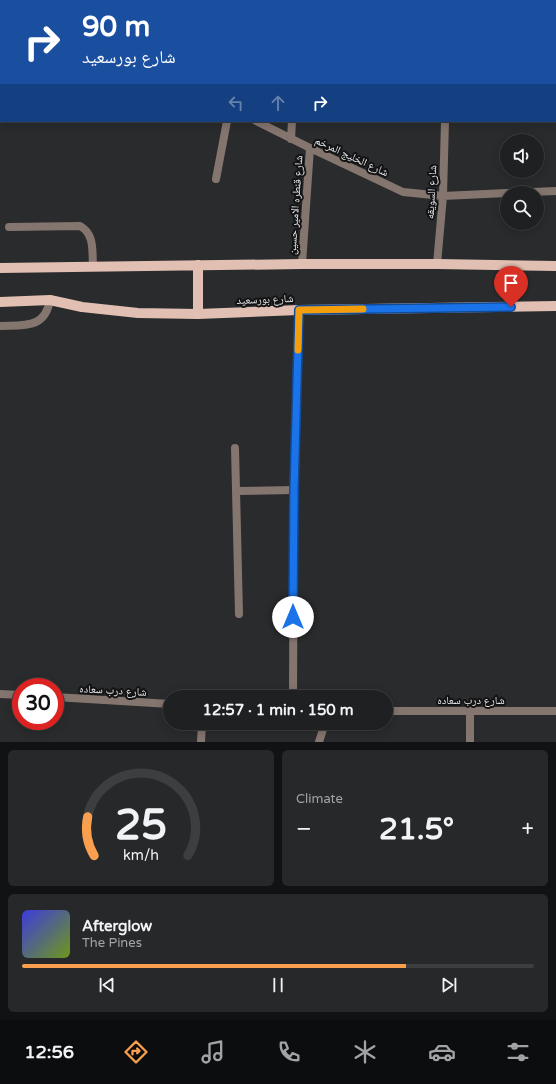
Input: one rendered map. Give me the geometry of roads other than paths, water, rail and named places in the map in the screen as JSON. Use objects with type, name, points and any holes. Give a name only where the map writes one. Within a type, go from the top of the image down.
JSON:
[{"type":"main road","points":[[0,268],[302,264],[556,266]]},
{"type":"main road","points":[[198,265],[198,314]]},
{"type":"main road","name":"شارع بورسعيد","points":[[0,302],[50,300],[82,307],[138,313],[198,314],[299,310],[556,306]]},
{"type":"street","points":[[548,0],[556,0]]},
{"type":"street","points":[[216,179],[227,122]]},
{"type":"street","name":"شارع الخليج المرخم","points":[[258,122],[403,192],[443,196],[500,193]]},
{"type":"street","points":[[291,139],[292,122]]},
{"type":"street","name":"شارع السويقه","points":[[437,264],[443,196],[445,122]]},
{"type":"street","name":"شارع قنطره الامير حسين","points":[[302,264],[310,148]]},
{"type":"street","name":"شارع الخليج المرخم","points":[[544,191],[556,191]]},
{"type":"street","points":[[9,227],[80,226],[88,232],[92,240],[93,266]]},
{"type":"street","points":[[540,266],[556,260]]},
{"type":"street","points":[[0,326],[34,324],[42,318],[48,310],[50,300]]},
{"type":"street","points":[[293,690],[294,490],[299,310]]},
{"type":"street","points":[[235,448],[239,614]]},
{"type":"street","points":[[236,492],[294,490]]},
{"type":"street","points":[[0,694],[12,695]]},
{"type":"street","name":"شارع درب سعاده","points":[[64,698],[163,704]]},
{"type":"street","name":"شارع درب سعاده","points":[[393,711],[556,711]]},
{"type":"street","points":[[470,711],[470,742]]},
{"type":"street","points":[[202,730],[202,742]]},
{"type":"street","points":[[319,742],[323,730]]}]
